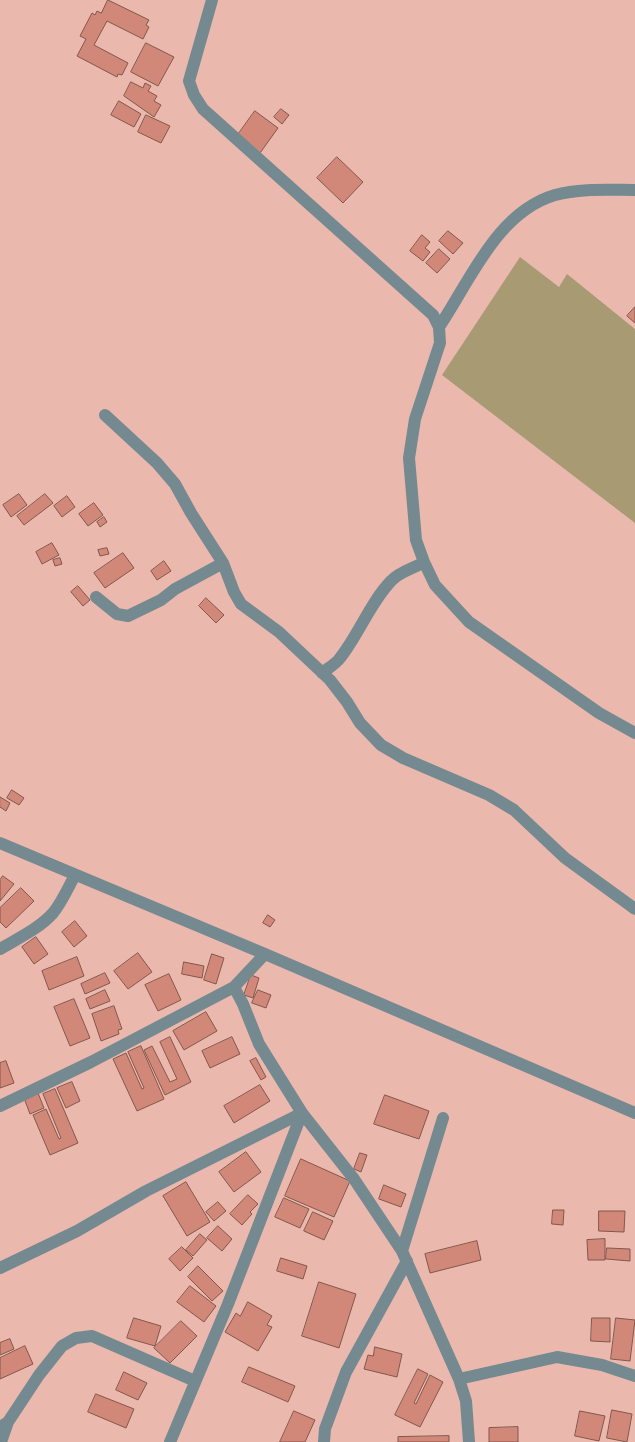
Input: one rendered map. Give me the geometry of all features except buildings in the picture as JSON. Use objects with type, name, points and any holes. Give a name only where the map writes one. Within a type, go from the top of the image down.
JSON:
[{"type":"street","points":[[212,0],[189,81],[202,109],[433,315],[439,327],[440,343],[415,419],[409,458],[416,540],[435,585],[469,622],[599,713],[635,733]]},
{"type":"street","points":[[439,327],[490,246],[510,222],[524,210],[554,195],[569,192],[635,190]]},
{"type":"street","points":[[105,415],[157,463],[175,484],[223,563],[234,592],[241,604],[279,632],[330,680],[360,723],[381,745],[411,762],[489,795],[514,810],[565,858],[635,909]]},
{"type":"street","points":[[322,672],[339,660],[383,590],[392,580],[400,573],[424,562]]},
{"type":"street","points":[[96,597],[117,614],[128,616],[161,600],[175,589],[223,563]]},
{"type":"street","points":[[0,843],[265,954],[635,1113]]},
{"type":"street","points":[[0,949],[44,922],[62,900],[75,875]]},
{"type":"street","points":[[0,1106],[91,1062],[234,987],[265,954]]},
{"type":"street","points":[[234,987],[259,1044],[302,1113],[354,1179],[405,1256],[459,1380],[466,1401],[469,1442]]},
{"type":"street","points":[[0,1268],[76,1232],[146,1191],[302,1113]]},
{"type":"street","points":[[170,1442],[228,1304],[302,1113]]},
{"type":"street","points":[[324,1442],[325,1429],[346,1372],[405,1256],[443,1118]]},
{"type":"street","points":[[1,1442],[4,1424],[39,1374],[62,1346],[76,1338],[92,1336],[196,1381]]},
{"type":"street","points":[[459,1380],[557,1357],[602,1365],[635,1376]]},
{"type":"shaded area","points":[[520,257],[559,287],[567,274],[635,329],[635,523],[442,375]]}]
